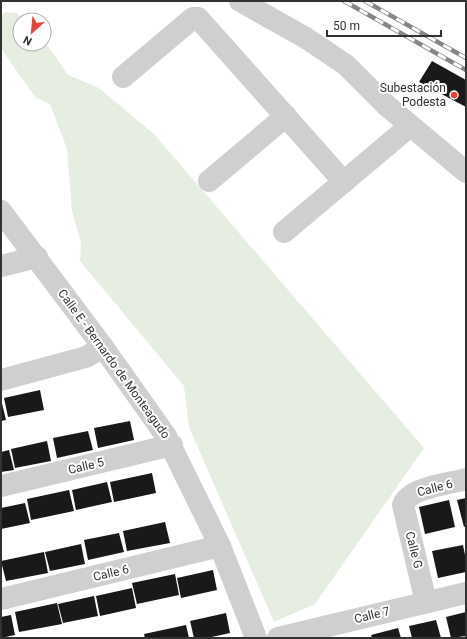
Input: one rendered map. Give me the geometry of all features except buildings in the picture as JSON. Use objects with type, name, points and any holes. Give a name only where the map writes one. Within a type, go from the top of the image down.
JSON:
[{"type":"street","points":[[240,1],[322,48],[346,65],[386,105],[466,172]]},
{"type":"street","points":[[123,77],[193,18],[198,18],[344,182]]},
{"type":"street","points":[[209,181],[286,116]]},
{"type":"street","points":[[284,232],[410,126]]},
{"type":"street","name":"Calle E - Bernardo de Monteagudo","points":[[1,211],[104,347],[172,445],[220,546],[256,638]]},
{"type":"street","points":[[1,266],[37,257]]},
{"type":"street","points":[[1,380],[86,357],[104,347]]},
{"type":"street","name":"Calle 5","points":[[1,486],[172,445]]},
{"type":"street","name":"Calle 6","points":[[406,499],[416,492],[466,479]]},
{"type":"street","name":"Calle G","points":[[406,499],[403,505],[404,512],[426,602]]},
{"type":"street","name":"Calle 6","points":[[1,599],[220,546]]},
{"type":"street","name":"Calle 7","points":[[278,638],[466,593]]},
{"type":"shaded area","points":[[5,12],[12,13],[12,52],[52,52],[68,75],[99,88],[154,134],[424,448],[315,604],[274,622],[189,427],[184,386],[80,261],[81,243],[72,211],[67,149],[50,104],[35,97],[2,50],[1,16]]},
{"type":"railway","points":[[344,1],[466,70]]},
{"type":"railway","points":[[365,1],[466,58]]},
{"type":"place","name":"Subestación Podesta","points":[[454,95]]}]
